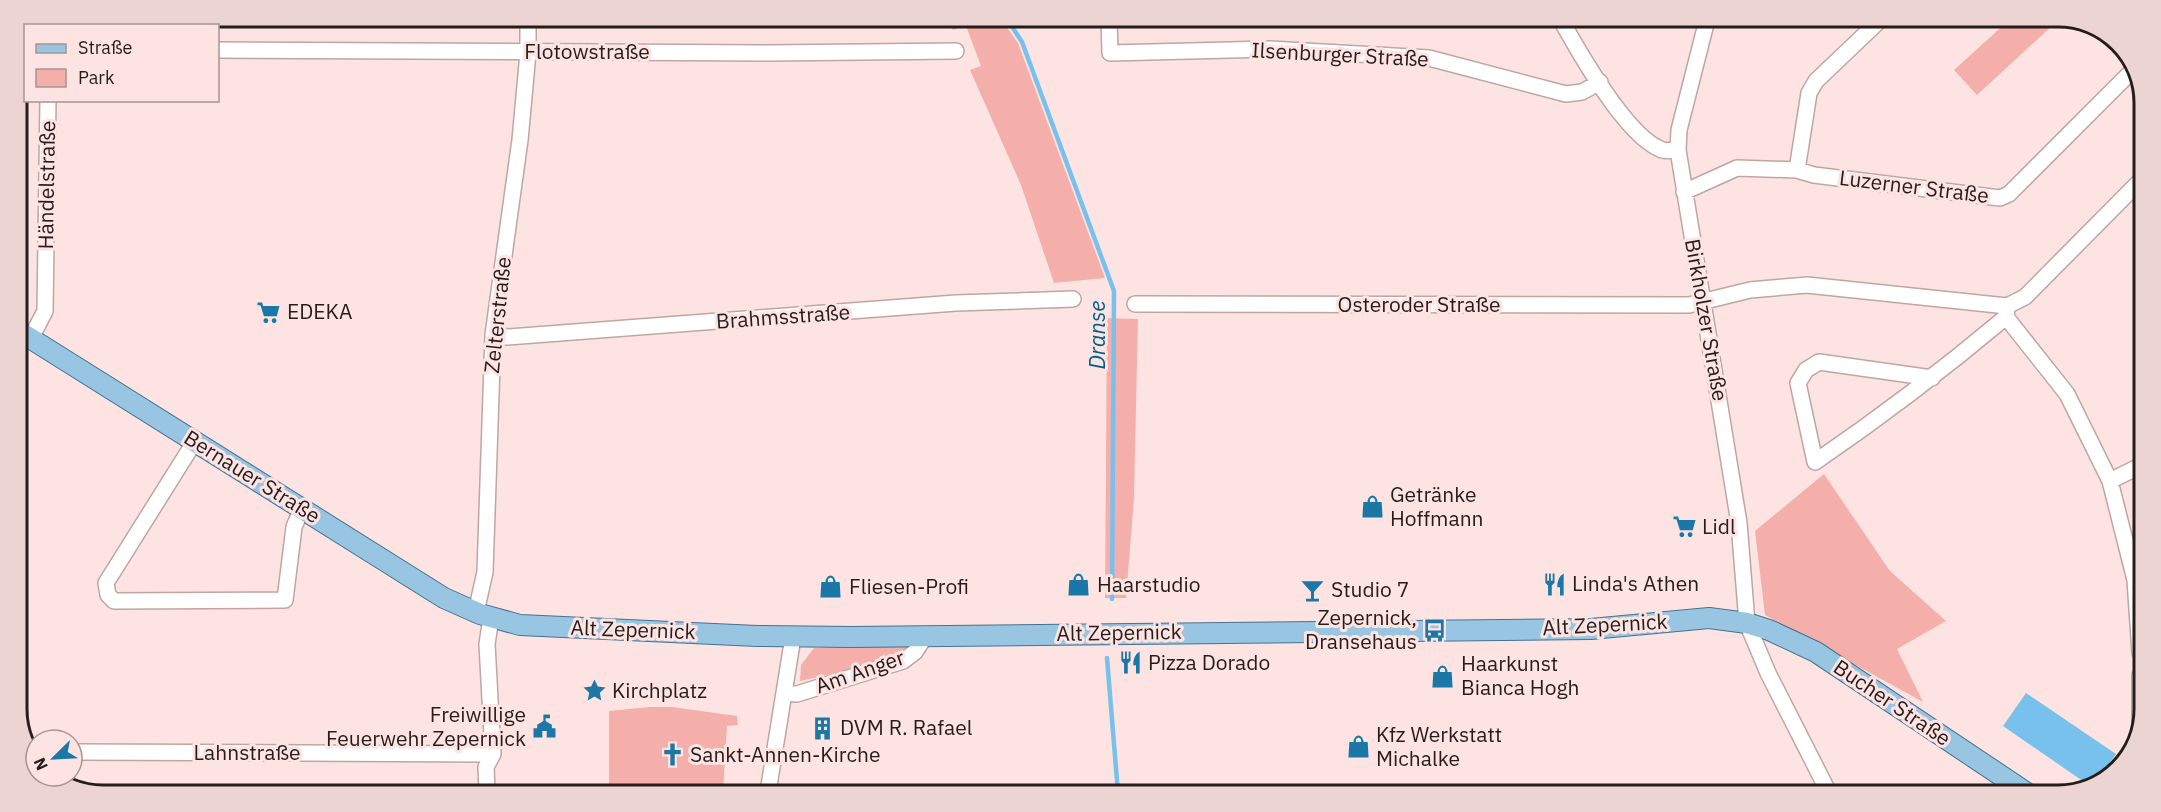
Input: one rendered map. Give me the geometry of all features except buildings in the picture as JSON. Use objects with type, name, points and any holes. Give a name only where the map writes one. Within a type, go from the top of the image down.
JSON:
[{"type":"main road","name":"Bernauer Straße","points":[[27,336],[407,576],[444,598],[483,615]]},
{"type":"main road","name":"Alt Zepernick","points":[[483,615],[520,625],[793,637],[1592,629],[1709,618],[1748,622]]},
{"type":"main road","name":"Bucher Straße","points":[[1748,622],[1816,652],[2016,785]]},
{"type":"street","name":"Zelterstraße","points":[[487,785],[486,767],[493,754],[487,644],[483,615],[492,335],[520,140],[528,53],[528,27]]},
{"type":"street","name":"Ilsenburger Straße","points":[[1109,27],[1110,53],[1270,49],[1382,54],[1439,60],[1566,94],[1582,92],[1600,82]]},
{"type":"street","points":[[1565,27],[1625,118],[1647,141],[1661,150],[1678,150]]},
{"type":"street","name":"Birkholzer Straße","points":[[1705,27],[1680,130],[1678,150],[1740,523],[1748,622],[1767,673],[1825,785]]},
{"type":"street","points":[[1797,170],[1809,93],[1816,81],[1873,27]]},
{"type":"street","name":"Flotowstraße","points":[[219,50],[528,53],[956,51]]},
{"type":"street","name":"Luzerner Straße","points":[[1684,192],[1737,168],[1797,170],[1814,175],[2000,198],[2016,186],[2128,75]]},
{"type":"street","name":"Händelstraße","points":[[27,331],[45,311],[48,102]]},
{"type":"street","points":[[1932,378],[1819,362],[1806,370],[1798,383],[1815,462],[1892,410],[1932,378],[2025,297],[2134,187]]},
{"type":"street","name":"Osteroder Straße","points":[[1135,304],[1689,305],[1750,290],[1807,285],[2006,312]]},
{"type":"street","name":"Brahmsstraße","points":[[492,335],[507,337],[956,303],[1073,299]]},
{"type":"street","points":[[2006,312],[2067,394],[2110,481],[2134,576]]},
{"type":"street","points":[[195,441],[106,583],[108,595],[114,602],[285,600],[294,527],[302,508]]},
{"type":"street","points":[[2110,481],[2134,469]]},
{"type":"street","name":"Am Anger","points":[[785,693],[797,694],[903,661],[915,652],[926,635]]},
{"type":"street","points":[[769,785],[793,637]]},
{"type":"street","name":"Lahnstraße","points":[[84,752],[493,754]]},
{"type":"green space","points":[[966,27],[1007,27],[1018,43],[1105,278],[1054,283],[1021,185],[970,70],[981,66]]},
{"type":"green space","points":[[2001,27],[2051,27],[1977,95],[1954,70]]},
{"type":"green space","points":[[1107,318],[1138,319],[1134,498],[1126,598],[1105,598]]},
{"type":"green space","points":[[1824,474],[1890,571],[1946,621],[1897,649],[1923,702],[1765,615],[1755,531]]},
{"type":"green space","points":[[910,644],[911,648],[885,659],[800,681],[801,665],[814,648]]},
{"type":"green space","points":[[672,707],[737,716],[738,725],[727,726],[723,785],[609,785],[609,711]]},
{"type":"water","points":[[2026,693],[2116,754],[2107,767],[2083,781],[2003,726]]},
{"type":"waterway","name":"Dranse","points":[[1012,27],[1022,42],[1114,291],[1112,599]]},
{"type":"waterway","name":"Dranse","points":[[1107,658],[1117,785]]},
{"type":"place","name":"EDEKA","points":[[269,312]]},
{"type":"place","name":"Getränke Hoffmann","points":[[1372,507]]},
{"type":"place","name":"Lidl","points":[[1684,527]]},
{"type":"place","name":"Linda's Athen","points":[[1554,584]]},
{"type":"place","name":"Haarstudio","points":[[1079,585]]},
{"type":"place","name":"Fliesen-Profi","points":[[831,587]]},
{"type":"place","name":"Studio 7","points":[[1313,590]]},
{"type":"place","name":"Zepernick, Dransehaus","points":[[1435,630]]},
{"type":"place","name":"Pizza Dorado","points":[[1130,663]]},
{"type":"place","name":"Haarkunst Bianca Hogh","points":[[1443,676]]},
{"type":"place","name":"Kirchplatz","points":[[594,691]]},
{"type":"place","name":"Freiwillige Feuerwehr Zepernick","points":[[544,727]]},
{"type":"place","name":"DVM R. Rafael","points":[[822,728]]},
{"type":"place","name":"Kfz Werkstatt Michalke","points":[[1358,747]]},
{"type":"place","name":"Sankt-Annen-Kirche","points":[[672,755]]}]
